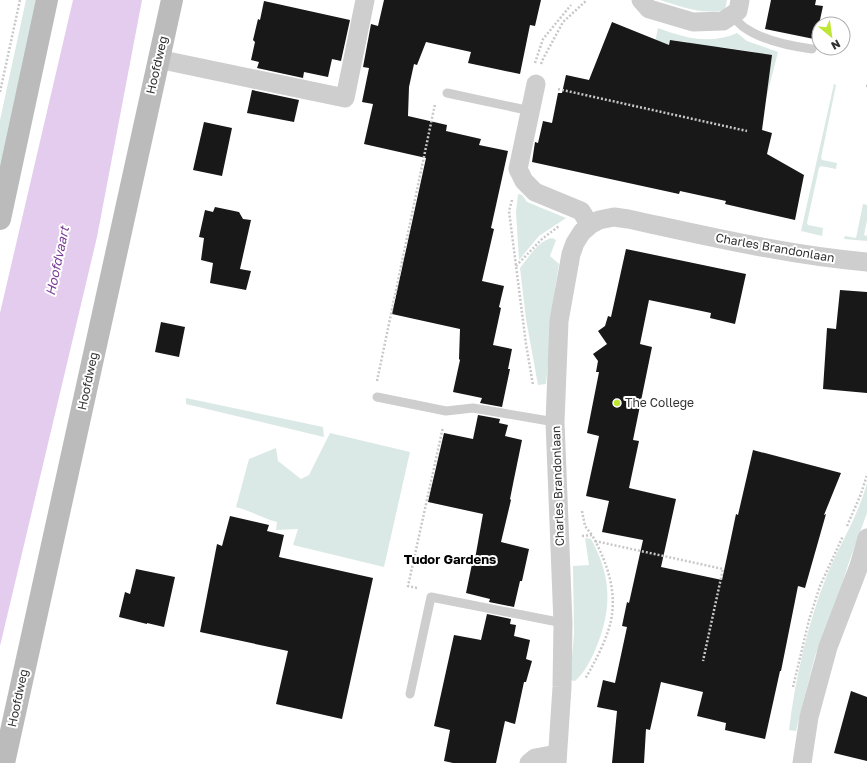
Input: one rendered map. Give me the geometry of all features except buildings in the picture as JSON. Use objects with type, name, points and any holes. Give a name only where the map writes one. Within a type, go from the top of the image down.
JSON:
[{"type":"street","points":[[0,219],[47,0]]},
{"type":"street","name":"Hoofdweg","points":[[4,763],[172,0]]},
{"type":"street","points":[[158,59],[345,98],[365,0]]},
{"type":"street","points":[[641,0],[649,9],[693,22],[723,21],[736,8]]},
{"type":"street","points":[[536,84],[518,169],[524,181],[535,192],[586,218]]},
{"type":"street","name":"Charles Brandonlaan","points":[[529,763],[534,758],[557,758],[562,687],[563,622],[555,422],[559,321],[571,254],[575,243],[582,232],[586,218],[599,220],[614,217],[628,218],[767,248],[867,262]]},
{"type":"street","points":[[802,763],[809,717],[828,647],[859,566],[867,538]]},
{"type":"lane","points":[[736,8],[745,28],[766,39],[790,46],[811,49]]},
{"type":"lane","points":[[447,93],[531,111]]},
{"type":"lane","points":[[377,397],[446,411],[473,408],[555,422]]},
{"type":"lane","points":[[410,694],[431,597],[563,622]]},
{"type":"path","points":[[0,92],[20,0]]},
{"type":"path","points":[[536,84],[543,59],[563,22],[587,0]]},
{"type":"path","points":[[571,5],[543,39],[529,78],[536,84],[747,131]]},
{"type":"path","points":[[377,397],[374,396],[438,91],[447,93]]},
{"type":"path","points":[[524,181],[513,193],[509,211],[526,344],[533,388],[556,391]]},
{"type":"path","points":[[516,267],[551,230],[586,218]]},
{"type":"path","points":[[431,597],[422,589],[408,586],[446,411]]},
{"type":"path","points":[[559,539],[592,535],[602,553],[612,589],[612,614],[596,661],[585,679],[575,687],[562,687]]},
{"type":"path","points":[[595,540],[723,569],[703,661]]},
{"type":"shaded area","points":[[26,0],[37,0],[0,173],[0,120]]},
{"type":"shaded area","points":[[660,0],[727,0],[725,10],[709,12],[692,10]]},
{"type":"shaded area","points":[[658,28],[678,35],[698,39],[717,39],[737,33],[747,41],[778,52],[765,103],[756,52],[720,47],[719,50],[688,46],[688,42],[670,40],[667,56],[642,104]]},
{"type":"shaded area","points":[[834,84],[836,85],[821,158],[822,160],[837,163],[836,169],[821,166],[819,168],[807,223],[808,225],[823,228],[822,236],[801,231]]},
{"type":"shaded area","points":[[518,194],[522,195],[527,202],[566,218],[539,236],[519,260],[516,212]]},
{"type":"shaded area","points":[[863,204],[867,205],[867,220],[864,235],[867,236],[867,241],[844,239],[845,236],[856,238]]},
{"type":"shaded area","points":[[552,238],[556,240],[550,256],[559,264],[555,289],[546,384],[538,385],[526,319],[520,268],[538,246],[547,239]]},
{"type":"shaded area","points":[[186,398],[323,427],[324,437],[186,404]]},
{"type":"shaded area","points":[[330,433],[410,452],[384,567],[293,545],[298,529],[276,530],[277,522],[236,507],[249,459],[276,448],[278,461],[301,479],[309,475]]},
{"type":"shaded area","points":[[867,483],[867,513],[838,598],[815,656],[796,731],[789,730],[803,651],[820,593],[854,518]]},
{"type":"shaded area","points":[[585,538],[591,539],[603,567],[606,580],[607,606],[605,620],[596,648],[582,674],[575,681],[570,680],[574,634],[573,566],[589,565]]},
{"type":"water","name":"Hoofdvaart","points":[[73,0],[142,0],[97,237],[0,646],[0,313]]},
{"type":"place","name":"The College","points":[[617,403]]},
{"type":"district","name":"Tudor Gardens","points":[[450,559]]}]
